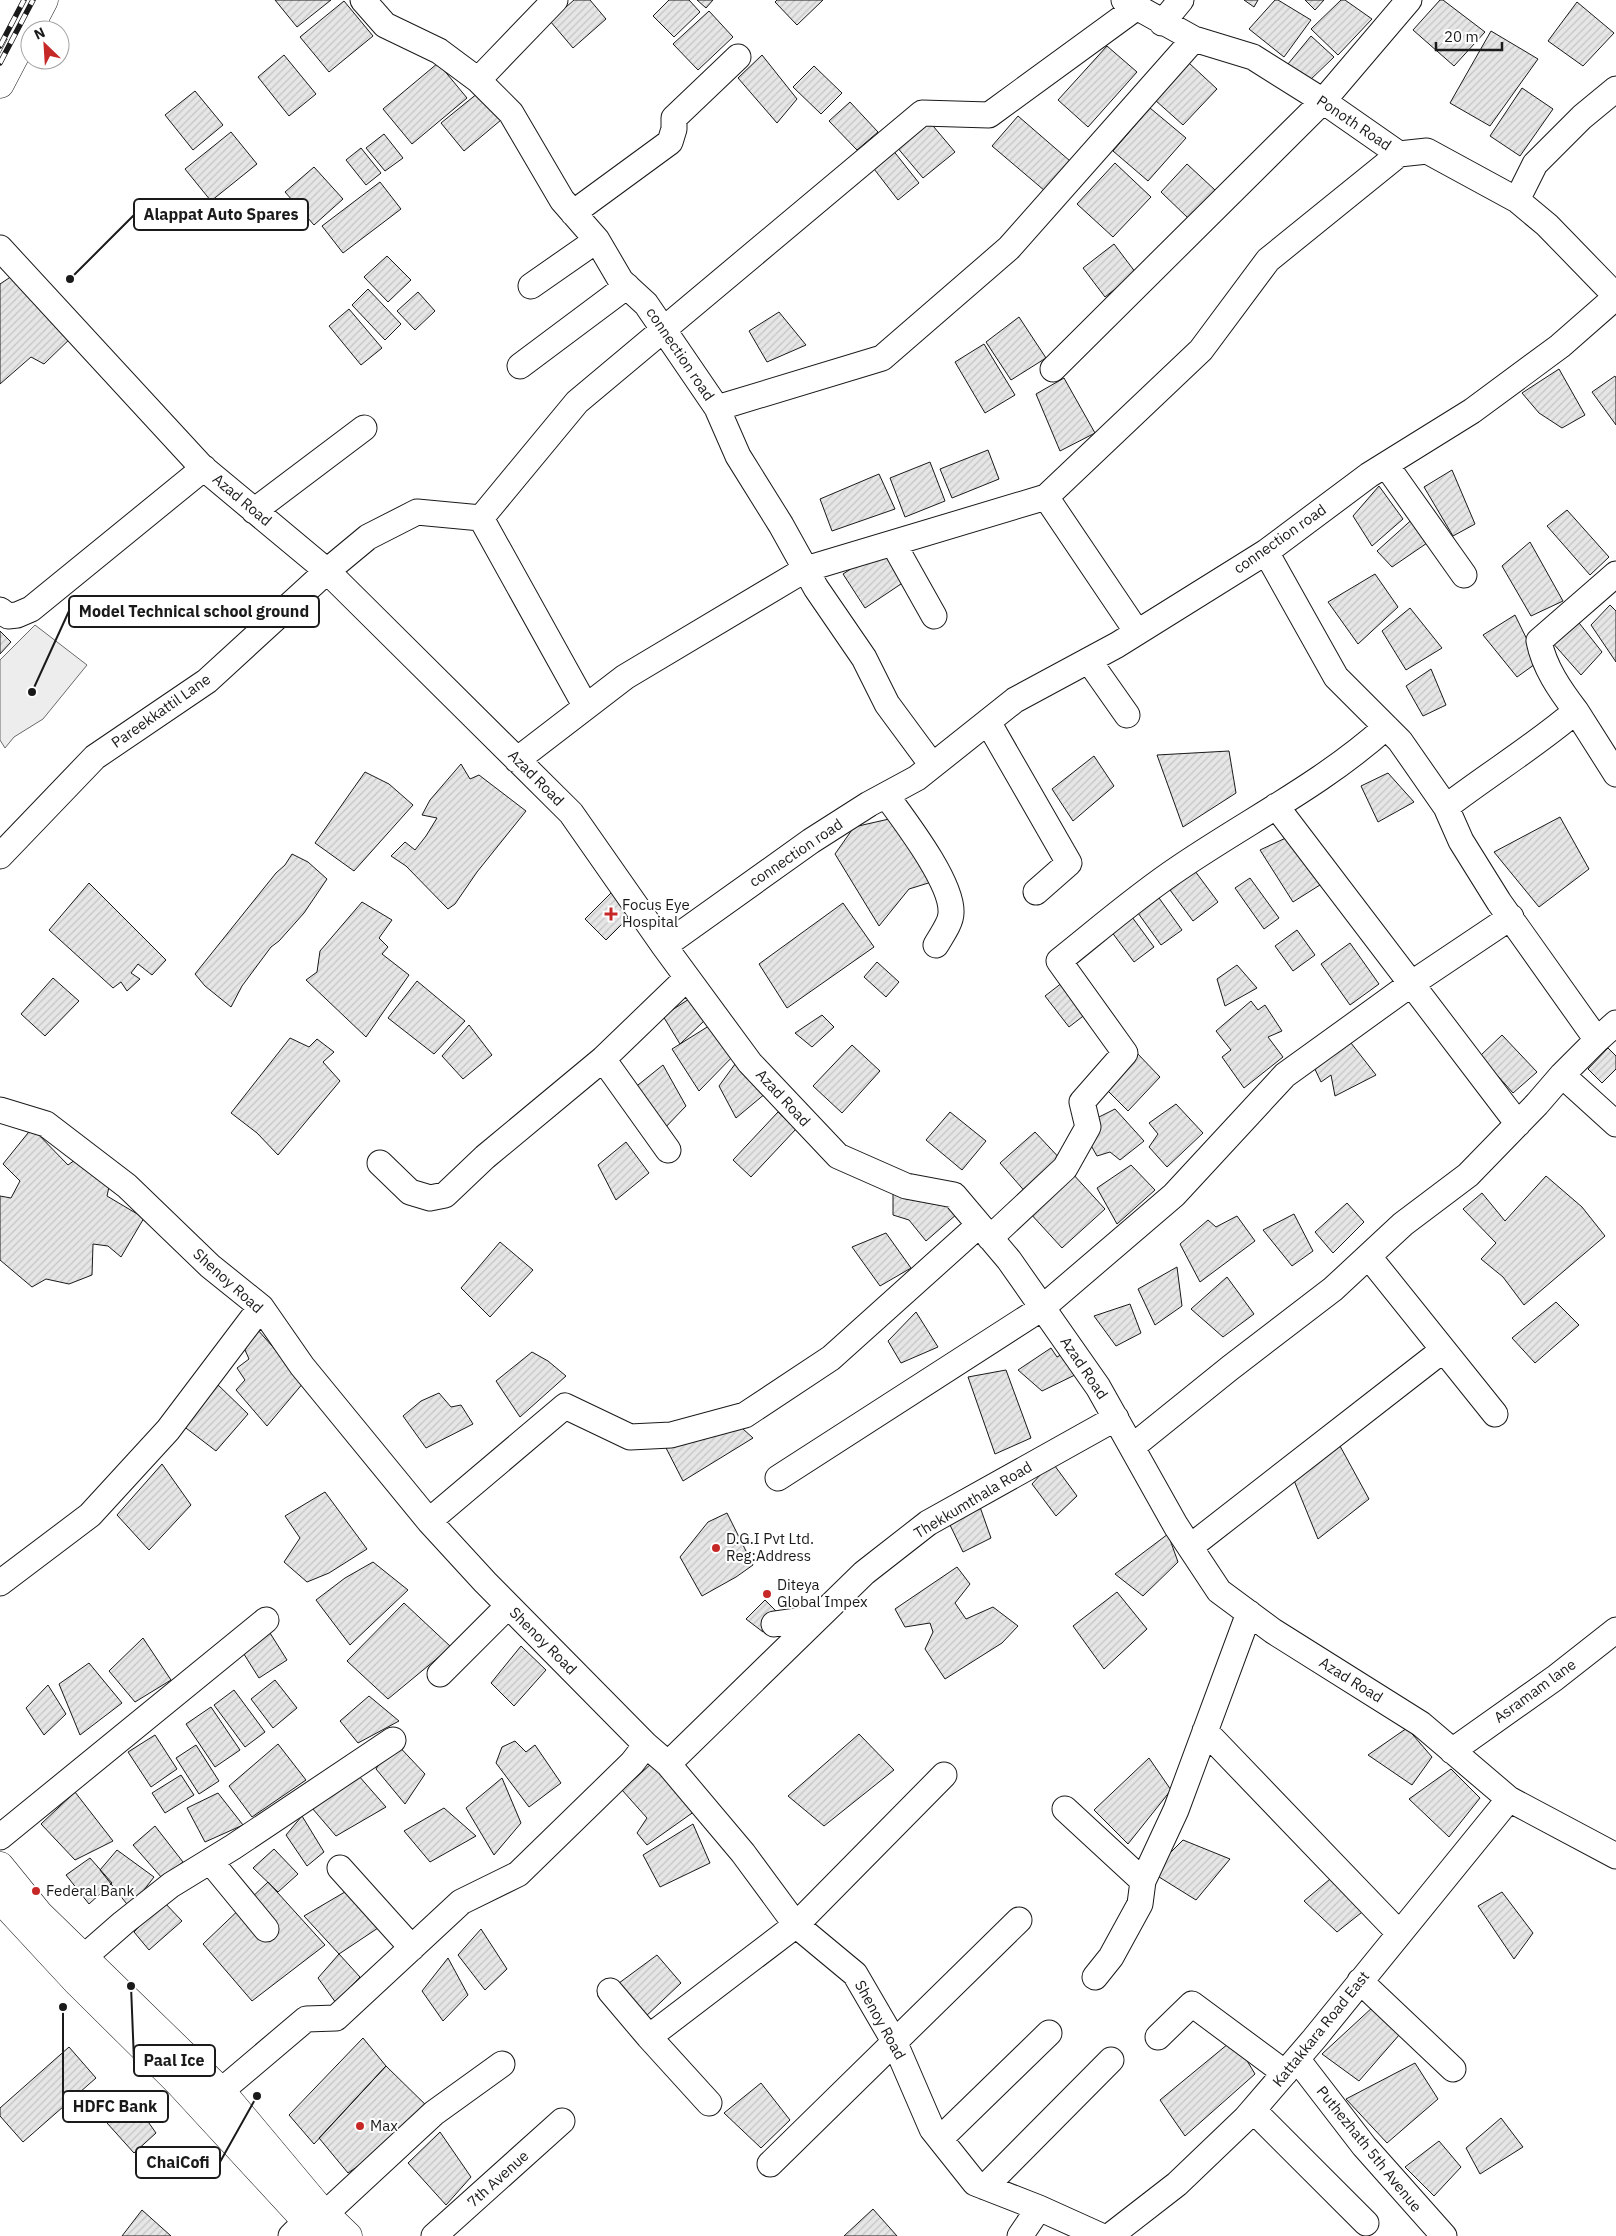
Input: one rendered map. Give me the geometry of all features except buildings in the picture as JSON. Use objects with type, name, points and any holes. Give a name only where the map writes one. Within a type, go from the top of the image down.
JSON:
[{"type":"main road","points":[[0,27],[14,0]]},
{"type":"main road","points":[[0,84],[44,0]]},
{"type":"main road","points":[[0,1866],[39,1914],[221,2092],[312,2223]]},
{"type":"main road","points":[[1,1901],[76,1981],[178,2082],[312,2223],[348,2236]]},
{"type":"street","name":"connection road","points":[[363,0],[385,25],[439,51],[478,80],[511,113],[562,200],[597,240],[621,280],[646,304],[717,408],[738,456],[816,588],[864,658],[887,704],[932,765]]},
{"type":"street","points":[[478,80],[555,0]]},
{"type":"street","points":[[1162,23],[1181,0]]},
{"type":"street","points":[[1053,369],[1323,101],[1409,0]]},
{"type":"street","points":[[586,707],[481,518],[577,402],[922,112],[989,116],[1131,4]]},
{"type":"street","name":"Ponoth Road","points":[[1131,4],[1162,23],[1194,39],[1254,57],[1323,101],[1399,154],[1427,151],[1516,200],[1547,225],[1616,297]]},
{"type":"street","points":[[717,408],[882,358],[1009,248],[1194,39]]},
{"type":"street","points":[[573,213],[670,142],[674,129],[674,118],[738,57]]},
{"type":"street","points":[[1516,200],[1535,164],[1582,117],[1616,89]]},
{"type":"street","points":[[517,760],[625,677],[806,569],[1046,496],[1202,350],[1268,260],[1399,154]]},
{"type":"street","points":[[532,286],[597,240]]},
{"type":"street","name":"Azad Road","points":[[0,248],[204,468],[327,571],[571,813],[664,946],[750,1063],[838,1156],[906,1186],[954,1195],[985,1232],[1098,1387],[1176,1526],[1219,1590],[1273,1631],[1421,1724],[1509,1799],[1616,1856]]},
{"type":"street","points":[[520,366],[627,286]]},
{"type":"street","name":"connection road","points":[[664,946],[811,841],[917,778],[1015,700],[1089,661],[1266,552],[1386,464],[1480,405],[1560,346],[1616,297]]},
{"type":"street","points":[[254,511],[364,428]]},
{"type":"street","points":[[1386,464],[1464,575]]},
{"type":"street","points":[[0,610],[8,616],[17,615],[31,609],[204,468]]},
{"type":"street","points":[[1046,496],[1137,632]]},
{"type":"street","name":"Pareekkattil Lane","points":[[0,856],[95,758],[207,681],[368,536],[417,512],[481,518]]},
{"type":"street","points":[[893,543],[934,616]]},
{"type":"street","points":[[1266,552],[1336,677],[1400,741],[1446,807],[1461,842],[1499,902],[1511,916],[1597,1040]]},
{"type":"street","points":[[1616,574],[1538,641],[1541,654],[1560,689],[1616,774]]},
{"type":"street","points":[[1089,661],[1127,715]]},
{"type":"street","points":[[1446,807],[1483,778],[1545,737],[1576,711]]},
{"type":"street","points":[[988,722],[1069,863],[1036,892]]},
{"type":"street","points":[[429,1521],[565,1406],[630,1437],[671,1435],[745,1415],[831,1358],[1065,1168],[1088,1127],[1082,1102],[1125,1052],[1059,960],[1178,869],[1360,750],[1386,726]]},
{"type":"street","points":[[886,795],[921,843],[949,896],[951,915],[936,945]]},
{"type":"street","points":[[1276,806],[1518,1124]]},
{"type":"street","points":[[778,1478],[1042,1308],[1174,1194],[1285,1075],[1511,916]]},
{"type":"street","points":[[380,1164],[410,1192],[430,1198],[445,1195],[485,1157],[603,1059],[687,978]]},
{"type":"street","points":[[1132,1447],[1230,1368],[1333,1289],[1403,1224],[1468,1175],[1518,1124],[1562,1075],[1616,1023]]},
{"type":"street","points":[[603,1059],[668,1150]]},
{"type":"street","points":[[1562,1075],[1616,1124]]},
{"type":"street","name":"Shenoy Road","points":[[0,1110],[46,1124],[127,1186],[210,1266],[261,1307],[302,1366],[429,1521],[508,1606],[646,1745],[668,1764],[744,1853],[796,1925],[854,1974],[894,2041],[932,2129],[975,2182],[1039,2208]]},
{"type":"street","points":[[1369,1257],[1495,1414]]},
{"type":"street","points":[[0,1582],[90,1514],[168,1430],[261,1307]]},
{"type":"street","points":[[1190,1547],[1443,1350]]},
{"type":"street","name":"Thekkumthala Road","points":[[668,1764],[864,1573],[928,1523],[1116,1418]]},
{"type":"street","points":[[440,1674],[508,1606]]},
{"type":"street","points":[[1095,1977],[1111,1957],[1140,1904],[1143,1881],[1176,1810],[1249,1613]]},
{"type":"street","points":[[774,1624],[816,1618]]},
{"type":"street","points":[[0,1837],[266,1620]]},
{"type":"street","name":"Asramam lane","points":[[1452,1751],[1555,1678],[1616,1630]]},
{"type":"street","points":[[1205,1731],[1400,1933]]},
{"type":"street","points":[[83,1958],[122,1923],[171,1885],[392,1740]]},
{"type":"street","points":[[221,2092],[306,2019],[336,2018],[462,1902],[518,1874],[632,1763],[646,1745]]},
{"type":"street","points":[[649,2037],[796,1925],[944,1776]]},
{"type":"street","name":"Kattakkara Road East","points":[[1110,2236],[1177,2184],[1253,2110],[1509,1799]]},
{"type":"street","points":[[1065,1809],[1143,1881]]},
{"type":"street","points":[[210,1861],[266,1929]]},
{"type":"street","points":[[340,1868],[412,1948]]},
{"type":"street","points":[[770,2164],[1019,1920]]},
{"type":"street","points":[[1360,1981],[1453,2069]]},
{"type":"street","points":[[610,1991],[709,2103]]},
{"type":"street","name":"Puthezhath 5th Avenue","points":[[1158,2037],[1192,2004],[1291,2066],[1444,2236]]},
{"type":"street","points":[[940,2139],[1049,2033]]},
{"type":"street","points":[[985,2187],[1111,2060]]},
{"type":"street","points":[[312,2223],[434,2113],[502,2064]]},
{"type":"street","points":[[1253,2110],[1366,2223]]},
{"type":"street","name":"7th Avenue","points":[[434,2236],[562,2121]]},
{"type":"street","points":[[1020,2236],[1039,2208],[1101,2236]]},
{"type":"shaded area","points":[[35,625],[87,665],[43,719],[14,737],[5,748],[0,740],[0,660]]},
{"type":"railway","points":[[0,46],[24,0]]},
{"type":"railway","points":[[0,63],[33,0]]},
{"type":"place","name":"Alappat Auto Spares","points":[[70,279]]},
{"type":"place","name":"Model Technical school ground","points":[[32,692]]},
{"type":"place","name":"Focus Eye Hospital","points":[[611,914]]},
{"type":"place","name":"D.G.I Pvt Ltd. Reg:Address","points":[[716,1548]]},
{"type":"place","name":"Diteya Global Impex","points":[[767,1594]]},
{"type":"place","name":"Federal Bank","points":[[36,1891]]},
{"type":"place","name":"Paal Ice","points":[[131,1986]]},
{"type":"place","name":"HDFC Bank","points":[[63,2007]]},
{"type":"place","name":"ChaiCofi","points":[[257,2096]]},
{"type":"place","name":"Max","points":[[360,2126]]}]
